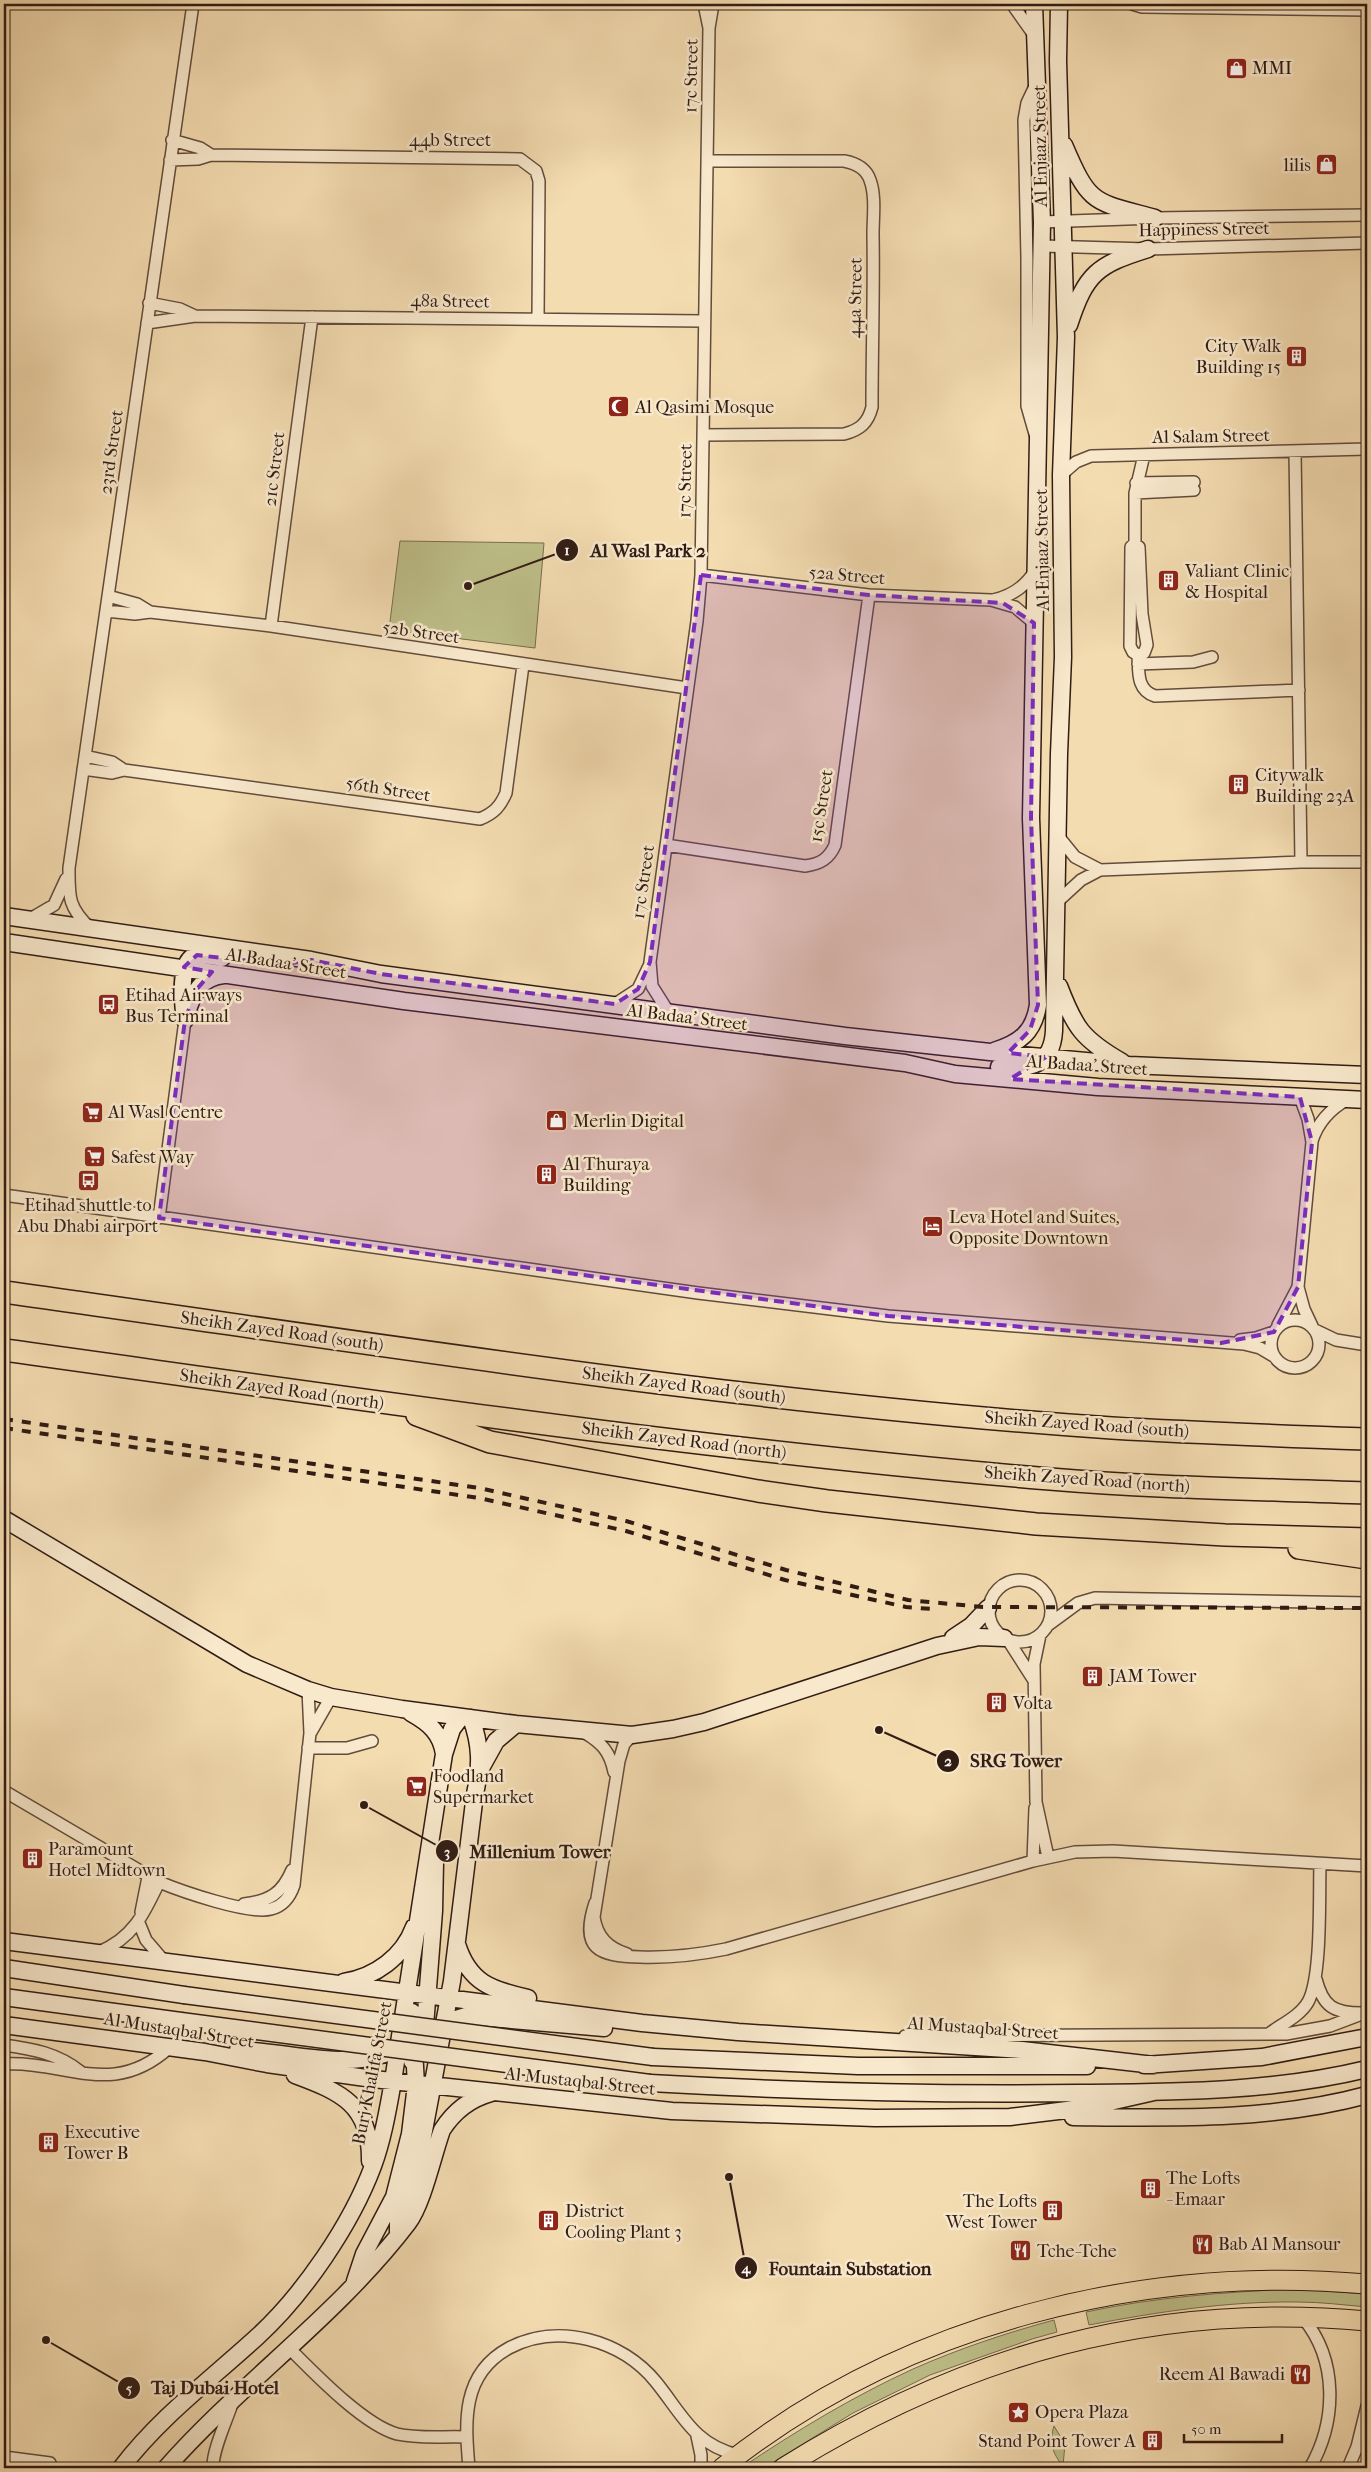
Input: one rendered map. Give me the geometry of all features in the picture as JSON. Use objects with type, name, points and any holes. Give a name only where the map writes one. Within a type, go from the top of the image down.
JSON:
[{"type":"highway","name":"Sheikh Zayed Road (south)","points":[[4,1292],[553,1368],[787,1398],[1110,1427],[1243,1435],[1367,1439]]},
{"type":"highway","name":"Sheikh Zayed Road (north)","points":[[4,1350],[389,1403],[798,1454],[1087,1482],[1367,1493]]},
{"type":"highway","points":[[389,1403],[490,1442],[758,1491],[966,1517],[1225,1535],[1367,1539]]},
{"type":"highway","points":[[1225,1535],[1367,1558]]},
{"type":"main road","points":[[722,2468],[795,2417],[886,2368],[966,2334],[1045,2310],[1112,2295],[1222,2282],[1296,2279],[1367,2284]]},
{"type":"main road","points":[[783,2468],[841,2434],[902,2402],[972,2373],[1041,2349],[1107,2334],[1173,2323],[1240,2318],[1367,2321]]},
{"type":"street","name":"23rd Street","points":[[185,4],[186,41]]},
{"type":"street","name":"23rd Street","points":[[29,919],[54,905],[61,894],[69,868],[186,41],[193,4]]},
{"type":"street","name":"17c Street","points":[[669,1013],[652,986],[650,962],[701,575],[709,28],[707,8],[719,4]]},
{"type":"street","points":[[1012,4],[1035,36]]},
{"type":"street","name":"Al Enjaaz Street","points":[[990,1052],[1021,1040],[1030,1030],[1036,1018],[1038,1004],[1031,818],[1042,222],[1034,4]]},
{"type":"street","name":"Al Enjaaz Street","points":[[1059,4],[1061,221],[1066,337],[1061,475],[1063,657],[1056,978],[1071,1017],[1083,1035],[1096,1046],[1129,1065]]},
{"type":"street","points":[[1137,5],[1367,10]]},
{"type":"street","name":"Al Enjaaz Street","points":[[1038,80],[1027,103],[1024,120],[1027,406],[1038,441]]},
{"type":"street","points":[[1060,136],[1078,179],[1091,195],[1116,208],[1155,218]]},
{"type":"street","name":"44b Street","points":[[172,140],[200,148],[211,155]]},
{"type":"street","name":"44b Street","points":[[170,160],[211,155],[520,159],[536,171],[539,181],[538,319]]},
{"type":"street","name":"44a Street","points":[[704,435],[844,434],[853,432],[866,422],[872,407],[874,257],[873,190],[867,174],[855,163],[844,161],[707,161]]},
{"type":"street","name":"Happiness Street","points":[[1042,222],[1155,218],[1367,215]]},
{"type":"street","name":"Happiness Street","points":[[1042,246],[1148,249],[1367,243]]},
{"type":"street","points":[[1066,337],[1081,292],[1088,280],[1110,262],[1148,249]]},
{"type":"street","name":"48a Street","points":[[149,303],[180,309],[195,316]]},
{"type":"street","name":"48a Street","points":[[146,323],[195,316],[704,321]]},
{"type":"street","name":"21c Street","points":[[271,626],[312,317]]},
{"type":"street","name":"Al Salam Street","points":[[1061,475],[1083,458],[1367,449]]},
{"type":"street","points":[[1295,451],[1301,862]]},
{"type":"street","points":[[1144,455],[1135,488],[1135,544],[1131,547],[1130,646],[1138,659],[1140,683],[1146,691],[1155,696],[1299,690]]},
{"type":"street","points":[[1135,488],[1194,486]]},
{"type":"street","name":"52a Street","points":[[701,575],[868,595],[991,600],[1002,598],[1017,591],[1036,571]]},
{"type":"street","name":"15c Street","points":[[666,845],[804,866],[814,865],[831,854],[835,845],[868,595]]},
{"type":"street","name":"52b Street","points":[[108,596],[137,604],[150,612]]},
{"type":"street","name":"52a Street","points":[[991,600],[1015,608],[1034,623]]},
{"type":"street","name":"52b Street","points":[[106,611],[135,614],[150,612],[271,626],[687,688]]},
{"type":"street","points":[[1138,659],[1193,662],[1212,656]]},
{"type":"street","name":"56th Street","points":[[83,769],[112,773],[124,770],[480,819],[492,814],[501,805],[506,793],[523,665]]},
{"type":"street","name":"56th Street","points":[[85,756],[112,762],[124,770]]},
{"type":"street","points":[[1058,836],[1075,858],[1100,870]]},
{"type":"street","points":[[1057,902],[1076,883],[1100,870],[1301,862],[1367,862]]},
{"type":"street","name":"23rd Street","points":[[69,868],[70,900],[75,912],[90,928]]},
{"type":"street","name":"Al Badaa' Street","points":[[4,916],[311,960],[381,974],[615,1004],[669,1013],[990,1052],[1129,1065],[1367,1075]]},
{"type":"street","name":"Al Badaa' Street","points":[[4,942],[184,967],[404,1002],[905,1063],[955,1074],[1074,1085],[1367,1100]]},
{"type":"street","points":[[185,1020],[183,1005],[184,967],[190,959],[197,955],[280,965],[311,960]]},
{"type":"street","name":"17c Street","points":[[615,1004],[638,989],[650,962]]},
{"type":"street","points":[[159,1218],[185,1020],[196,990],[209,978],[226,974]]},
{"type":"street","points":[[905,1063],[931,1061],[1017,1069],[1030,1067],[1046,1057],[1054,1035],[1056,978]]},
{"type":"street","points":[[1298,1287],[1276,1329],[1271,1344],[1275,1357],[1279,1362],[1290,1368],[1309,1364],[1319,1348],[1314,1328],[1304,1309],[1298,1287],[1312,1142],[1308,1119],[1300,1097]]},
{"type":"street","points":[[1312,1142],[1322,1120],[1334,1108],[1348,1100]]},
{"type":"street","points":[[4,1196],[698,1293],[888,1316],[1255,1346],[1275,1357]]},
{"type":"street","points":[[1221,1343],[1256,1338],[1295,1319],[1301,1320],[1336,1340],[1367,1345]]},
{"type":"street","points":[[4,1519],[234,1657],[266,1674],[308,1690],[331,1697],[402,1709],[516,1724],[632,1735],[704,1722],[937,1646],[967,1638],[1006,1639],[1019,1643],[1030,1641],[1040,1635],[1048,1625],[1078,1603],[1095,1598],[1367,1603]]},
{"type":"street","points":[[1035,1683],[1023,1661],[1006,1639],[992,1626],[988,1608],[991,1597],[1007,1583],[1017,1580],[1028,1581],[1038,1586],[1045,1594],[1050,1609],[1048,1625]]},
{"type":"street","points":[[937,1646],[960,1634],[988,1608]]},
{"type":"street","points":[[1033,1861],[1032,1823],[1036,1802],[1035,1654],[1040,1635]]},
{"type":"street","points":[[4,1791],[154,1880],[186,1892],[232,1905],[263,1901],[277,1894],[286,1882],[295,1861],[310,1733],[308,1690]]},
{"type":"street","points":[[310,1733],[331,1697]]},
{"type":"street","points":[[402,1709],[430,1725],[440,1738],[444,1754]]},
{"type":"street","points":[[398,2232],[398,2215],[414,2174],[433,2086],[456,1944],[475,1794],[480,1770],[479,1743],[466,1717]]},
{"type":"street","name":"Burj Khalifa Street","points":[[121,2468],[183,2401],[258,2336],[296,2296],[335,2238],[366,2182],[376,2155],[399,2049],[444,1754],[452,1729],[466,1717]]},
{"type":"street","points":[[480,1770],[496,1741],[516,1724]]},
{"type":"street","points":[[580,1730],[603,1745],[612,1762],[616,1778]]},
{"type":"street","points":[[632,1735],[624,1744],[616,1778],[595,1903],[596,1926],[604,1941],[619,1951],[638,1957],[673,1957],[726,1949],[1033,1861],[1075,1852],[1113,1851],[1367,1866]]},
{"type":"street","points":[[308,1748],[347,1748],[372,1741]]},
{"type":"street","points":[[1036,1802],[1048,1857]]},
{"type":"street","points":[[354,2285],[364,2254],[394,2197],[413,2119],[436,1885],[433,1825]]},
{"type":"street","points":[[1270,2033],[1300,2012],[1308,2002],[1316,1979],[1320,1864]]},
{"type":"street","points":[[99,1952],[117,1943],[140,1919],[154,1880]]},
{"type":"street","points":[[327,1983],[351,1981],[384,1966],[407,1942],[419,1911]]},
{"type":"street","points":[[140,1919],[151,1947],[164,1960]]},
{"type":"street","name":"Al Mustaqbal Street","points":[[4,1941],[164,1960],[327,1983],[642,2023],[1022,2050],[1154,2065]]},
{"type":"street","points":[[456,1944],[469,1970],[482,1982],[502,1992],[556,2005],[572,2014]]},
{"type":"street","name":"Al Mustaqbal Street","points":[[4,1968],[184,1995],[652,2057],[893,2067],[1154,2065],[1262,2056],[1367,2037]]},
{"type":"street","points":[[1316,1979],[1325,2002],[1333,2008],[1341,2012],[1365,2013]]},
{"type":"street","points":[[408,1993],[419,2044],[433,2086]]},
{"type":"street","name":"Al Mustaqbal Street","points":[[4,1997],[650,2082],[866,2093],[1215,2091],[1276,2086],[1367,2069]]},
{"type":"street","points":[[393,2081],[448,1997]]},
{"type":"street","points":[[866,2040],[943,2035],[1270,2033],[1314,2030],[1346,2022],[1365,2013]]},
{"type":"street","points":[[205,2052],[241,2050],[347,2061],[375,2058],[419,2044],[442,2030],[453,2020],[466,2016],[588,2027],[615,2027],[642,2023]]},
{"type":"street","name":"Al Mustaqbal Street","points":[[4,2025],[205,2052],[267,2064],[416,2084],[701,2112],[875,2118],[1010,2117],[1083,2108],[1154,2092]]},
{"type":"street","points":[[4,2045],[48,2053],[66,2061],[82,2073]]},
{"type":"street","points":[[4,2064],[28,2064],[99,2076],[126,2073],[148,2064],[170,2047]]},
{"type":"street","points":[[267,2064],[329,2088],[345,2098],[353,2106],[364,2126],[369,2143],[370,2160],[366,2182]]},
{"type":"street","points":[[166,2468],[235,2396],[324,2317],[382,2256],[398,2232],[412,2216],[440,2136],[449,2120],[465,2104],[494,2092]]},
{"type":"street","points":[[1010,2117],[1233,2116],[1322,2106],[1367,2095]]},
{"type":"street","points":[[1303,2318],[1323,2350],[1330,2390],[1324,2435],[1310,2468]]},
{"type":"street","points":[[469,2468],[466,2437],[468,2400],[476,2382],[486,2367],[507,2349],[521,2342],[553,2335],[588,2339],[605,2345],[637,2364],[655,2381],[697,2436],[716,2448],[738,2455]]},
{"type":"street","points":[[290,2349],[365,2417],[386,2430],[409,2436],[466,2437]]},
{"type":"street","points":[[213,2468],[215,2449],[235,2396]]},
{"type":"street","points":[[1348,2468],[1365,2432],[1367,2406]]},
{"type":"street","points":[[697,2436],[701,2468]]},
{"type":"street","points":[[4,2457],[50,2463]]},
{"type":"highlighted area","points":[[701,575],[869,595],[1003,603],[1034,623],[1031,818],[1038,1005],[1030,1030],[1008,1053],[1046,1057],[1010,1079],[1300,1097],[1312,1142],[1298,1287],[1274,1332],[1221,1343],[888,1316],[159,1218],[185,1020],[196,990],[212,972],[184,967],[197,955],[280,965],[311,960],[381,974],[615,1004],[638,989],[650,962]]},
{"type":"green space","points":[[400,541],[544,543],[535,648],[389,630]]},
{"type":"green space","points":[[1296,2289],[1367,2294],[1367,2307],[1307,2302],[1245,2303],[1167,2312],[1089,2325],[1086,2312],[1138,2302],[1190,2296]]},
{"type":"green space","points":[[1054,2320],[1057,2332],[930,2375],[853,2413],[764,2468],[741,2468],[825,2415],[913,2369],[982,2342]]},
{"type":"green space","points":[[1054,2426],[1065,2444],[1063,2466],[1056,2457],[1053,2447]]},
{"type":"railway","points":[[4,1419],[479,1488],[626,1521],[786,1570],[908,1600],[983,1607],[1367,1608]]},
{"type":"railway","points":[[4,1428],[479,1498],[626,1531],[785,1580],[906,1607],[932,1609]]},
{"type":"place","name":"MMI","points":[[1236,68]]},
{"type":"place","name":"lilis","points":[[1327,165]]},
{"type":"place","name":"City Walk Building 15","points":[[1297,356]]},
{"type":"place","name":"Al Qasimi Mosque","points":[[619,407]]},
{"type":"place","name":"Valiant Clinic & Hospital","points":[[1169,581]]},
{"type":"place","name":"Al Wasl Park 2","points":[[468,586]]},
{"type":"place","name":"Citywalk Building 23A","points":[[1239,785]]},
{"type":"place","name":"Etihad Airways Bus Terminal","points":[[109,1005]]},
{"type":"place","name":"Al Wasl Centre","points":[[92,1112]]},
{"type":"place","name":"Merlin Digital","points":[[557,1121]]},
{"type":"place","name":"Safest Way","points":[[95,1157]]},
{"type":"place","name":"Al Thuraya Building","points":[[547,1174]]},
{"type":"place","name":"Etihad shuttle to Abu Dhabi airport","points":[[88,1180]]},
{"type":"place","name":"Leva Hotel and Suites, Opposite Downtown","points":[[933,1227]]},
{"type":"place","name":"JAM Tower","points":[[1093,1676]]},
{"type":"place","name":"Volta","points":[[997,1703]]},
{"type":"place","name":"SRG Tower","points":[[879,1730]]},
{"type":"place","name":"Foodland Supermarket","points":[[417,1786]]},
{"type":"place","name":"Millenium Tower","points":[[364,1805]]},
{"type":"place","name":"Paramount Hotel Midtown","points":[[32,1859]]},
{"type":"place","name":"Executive Tower B","points":[[48,2142]]},
{"type":"place","name":"Fountain Substation","points":[[729,2177]]},
{"type":"place","name":"The Lofts - Emaar","points":[[1150,2188]]},
{"type":"place","name":"The Lofts West Tower","points":[[1053,2211]]},
{"type":"place","name":"District Cooling Plant 3","points":[[549,2221]]},
{"type":"place","name":"Bab Al Mansour","points":[[1202,2244]]},
{"type":"place","name":"Tche-Tche","points":[[1021,2251]]},
{"type":"place","name":"Taj Dubai Hotel","points":[[46,2340]]},
{"type":"place","name":"Reem Al Bawadi","points":[[1301,2374]]},
{"type":"place","name":"Opera Plaza","points":[[1019,2412]]},
{"type":"place","name":"Stand Point Tower A","points":[[1152,2441]]}]
